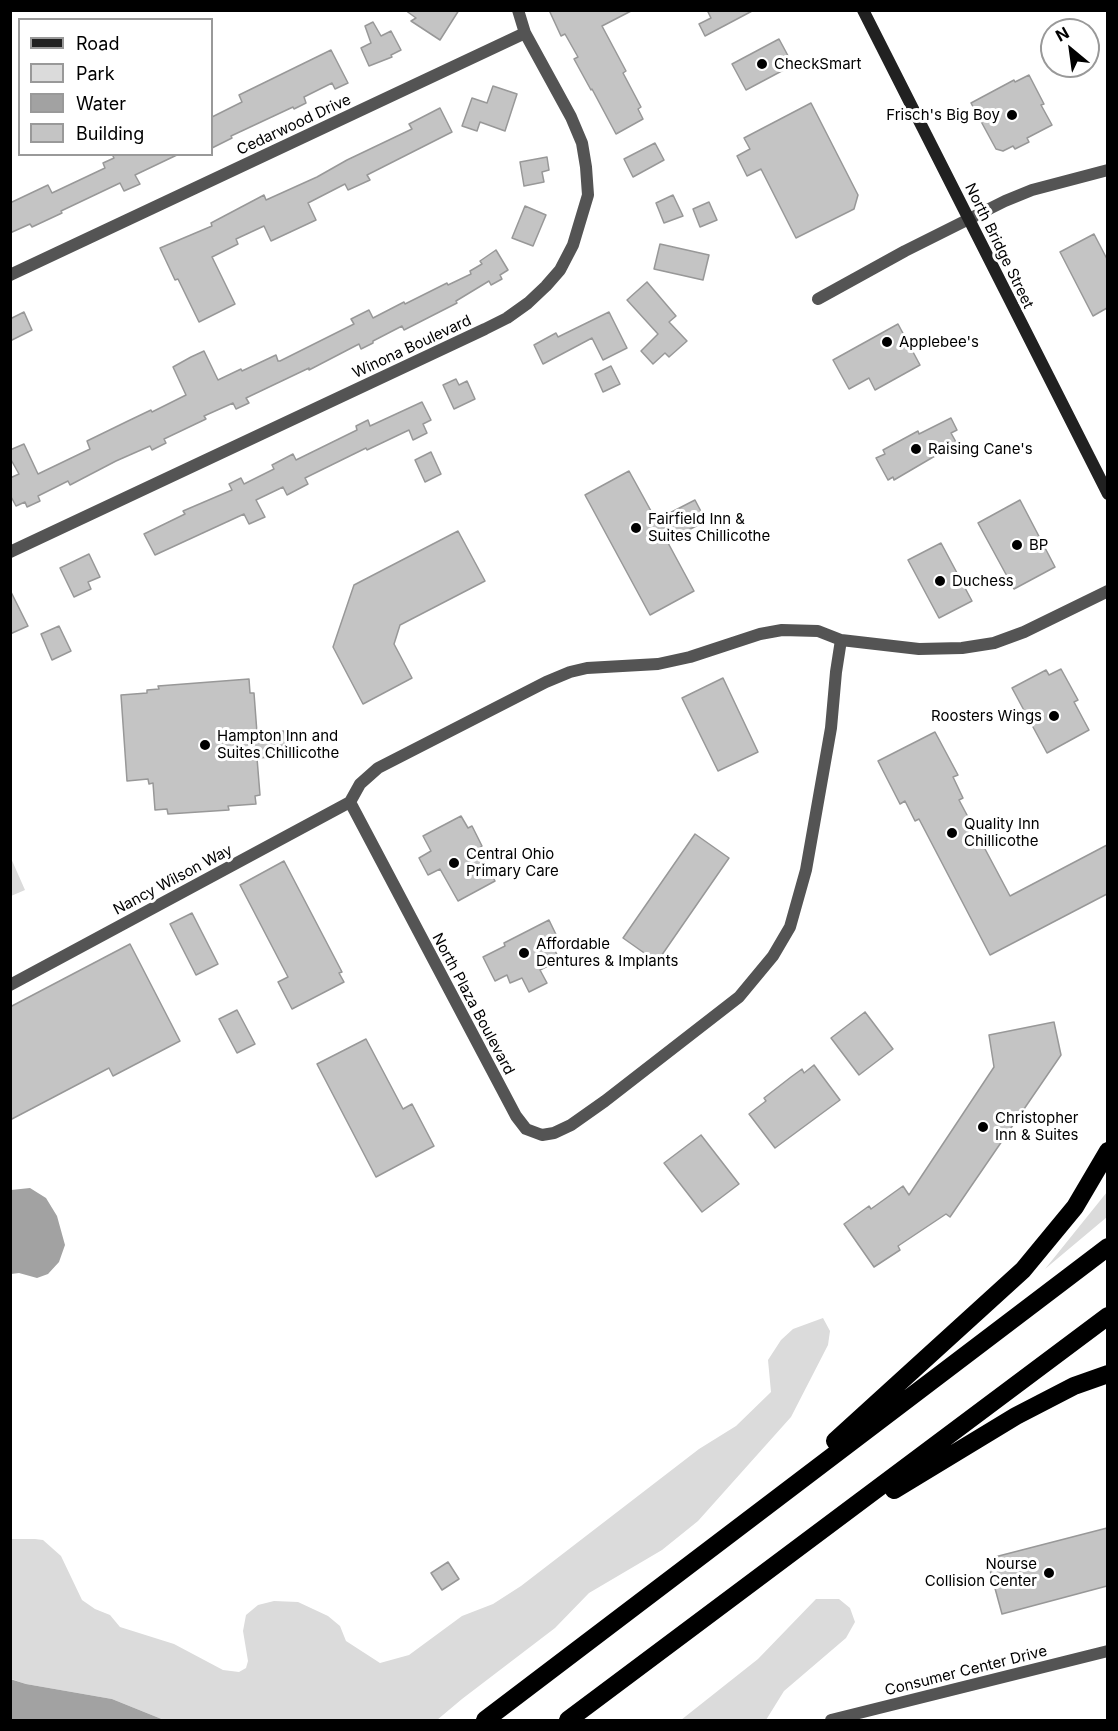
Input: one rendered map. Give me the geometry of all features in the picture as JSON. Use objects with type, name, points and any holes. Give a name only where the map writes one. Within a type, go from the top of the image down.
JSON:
[{"type":"highway","points":[[737,1528],[1023,1270],[1075,1207],[1107,1151]]},
{"type":"highway","points":[[484,1720],[1107,1247]]},
{"type":"highway","points":[[568,1720],[1107,1316]]},
{"type":"highway","points":[[808,1542],[1016,1416],[1074,1386],[1107,1374]]},
{"type":"main road","name":"North Bridge Street","points":[[863,10],[1107,494]]},
{"type":"street","name":"Winona Boulevard","points":[[10,552],[507,318],[546,286],[560,270],[573,245],[588,195],[587,177],[582,143],[571,117],[525,33],[518,10]]},
{"type":"street","name":"Cedarwood Drive","points":[[10,275],[525,33]]},
{"type":"street","points":[[818,299],[905,251],[1005,201],[1032,190],[1107,170]]},
{"type":"street","points":[[350,802],[360,784],[378,768],[570,672],[587,668],[658,664],[690,657],[760,634],[782,630],[818,631],[841,640],[919,649],[962,648],[993,643],[1024,632],[1107,591]]},
{"type":"street","name":"North Plaza Boulevard","points":[[350,802],[516,1116],[526,1129],[542,1135],[554,1133],[571,1125],[605,1101],[739,997],[759,975],[790,927],[806,870],[831,728],[841,640]]},
{"type":"street","name":"Nancy Wilson Way","points":[[10,985],[350,802]]},
{"type":"street","name":"Consumer Center Drive","points":[[831,1720],[1107,1651]]},
{"type":"green space","points":[[10,856],[25,890],[11,896],[10,896]]},
{"type":"green space","points":[[1107,1192],[1107,1217],[1045,1269]]},
{"type":"green space","points":[[823,1318],[830,1331],[828,1345],[791,1417],[698,1521],[662,1550],[589,1593],[555,1628],[437,1720],[164,1720],[112,1699],[26,1684],[11,1679],[10,1539],[43,1540],[61,1556],[82,1600],[110,1615],[120,1627],[174,1644],[223,1670],[239,1672],[246,1668],[248,1661],[243,1631],[246,1615],[258,1605],[274,1601],[298,1602],[328,1616],[340,1626],[346,1641],[380,1663],[409,1655],[462,1616],[493,1604],[521,1586],[699,1449],[736,1426],[771,1392],[768,1360],[781,1340],[793,1329]]},
{"type":"green space","points":[[816,1599],[839,1599],[850,1608],[855,1622],[846,1638],[784,1691],[766,1720],[681,1720],[758,1659]]},
{"type":"water","points":[[30,1188],[46,1198],[57,1216],[65,1245],[59,1262],[48,1274],[37,1278],[19,1273],[11,1274],[11,1190]]},
{"type":"water","points":[[10,1679],[26,1684],[112,1699],[164,1720],[11,1720]]},
{"type":"building","points":[[405,10],[459,10],[440,40],[411,21],[416,18]]},
{"type":"building","points":[[549,10],[633,10],[602,26],[626,71],[623,73],[641,107],[638,109],[643,119],[616,134],[574,59],[578,57],[565,34],[561,36]]},
{"type":"building","points":[[707,10],[754,10],[705,36],[699,24],[711,18]]},
{"type":"building","points":[[373,22],[381,36],[391,31],[401,50],[391,55],[392,57],[369,66],[361,48],[371,43],[365,26]]},
{"type":"building","name":"CheckSmart","points":[[779,39],[793,65],[746,90],[732,64]]},
{"type":"building","points":[[331,50],[348,83],[335,89],[332,83],[304,97],[306,103],[231,136],[232,138],[213,148],[213,116],[242,102],[239,95]]},
{"type":"building","name":"Frisch's Big Boy","points":[[1029,75],[1052,125],[1027,138],[1029,142],[1015,149],[1013,146],[1003,151],[996,149],[971,103],[1014,80],[1015,82]]},
{"type":"building","points":[[493,86],[517,94],[505,131],[480,122],[477,131],[462,126],[472,98],[487,103]]},
{"type":"building","points":[[811,103],[858,195],[854,209],[796,238],[761,169],[747,176],[737,156],[750,149],[744,138]]},
{"type":"building","points":[[440,108],[452,132],[367,175],[370,180],[348,190],[345,184],[308,203],[316,220],[271,241],[264,226],[236,239],[238,244],[212,257],[235,304],[199,322],[160,248],[212,226],[211,223],[264,195],[266,200],[317,177],[412,129],[409,124]]},
{"type":"building","points":[[655,143],[664,160],[633,177],[624,159]]},
{"type":"building","points":[[113,156],[175,156],[135,175],[140,184],[124,191],[120,183],[32,227],[30,224],[10,233],[10,203],[48,185],[52,193],[105,168],[103,163],[114,158]]},
{"type":"building","points":[[547,157],[549,170],[542,172],[544,182],[524,186],[520,162]]},
{"type":"building","points":[[673,195],[683,216],[664,223],[656,203]]},
{"type":"building","points":[[709,202],[717,220],[700,227],[693,209]]},
{"type":"building","points":[[525,206],[546,215],[533,246],[512,238]]},
{"type":"building","points":[[1094,234],[1107,259],[1107,308],[1093,316],[1060,252]]},
{"type":"building","points":[[660,244],[709,255],[703,280],[654,269]]},
{"type":"building","points":[[496,250],[508,270],[500,275],[502,279],[491,285],[489,281],[456,301],[457,303],[404,330],[402,326],[361,349],[359,344],[309,370],[309,368],[246,398],[249,403],[236,409],[233,403],[204,416],[206,419],[164,439],[166,443],[152,450],[150,446],[70,485],[68,481],[38,496],[40,501],[27,507],[25,502],[16,506],[10,495],[10,478],[19,474],[10,458],[10,450],[24,444],[38,474],[90,449],[87,441],[186,395],[173,367],[191,357],[204,351],[218,380],[276,355],[280,361],[354,324],[351,319],[369,310],[373,318],[404,302],[405,304],[471,274],[470,271],[482,264],[480,261]]},
{"type":"building","points":[[647,282],[676,316],[669,322],[687,341],[669,357],[665,353],[653,364],[641,351],[658,334],[627,300]]},
{"type":"building","points":[[24,312],[32,330],[10,341],[10,319]]},
{"type":"building","points":[[609,312],[627,348],[603,360],[592,338],[543,364],[534,345],[556,333],[558,337]]},
{"type":"building","name":"Applebee's","points":[[898,324],[920,365],[875,390],[869,378],[849,389],[833,360]]},
{"type":"building","points":[[611,366],[620,384],[603,392],[595,374]]},
{"type":"building","points":[[456,379],[459,385],[467,381],[475,399],[454,409],[443,385]]},
{"type":"building","points":[[422,402],[431,420],[423,424],[427,433],[413,440],[409,430],[305,478],[308,484],[287,495],[283,487],[256,500],[265,517],[249,524],[244,514],[155,555],[144,534],[185,514],[183,511],[232,490],[229,484],[241,478],[244,484],[274,469],[272,465],[293,454],[296,460],[357,430],[356,426],[368,420],[370,426]]},
{"type":"building","name":"Raising Cane's","points":[[951,418],[957,430],[951,433],[956,442],[951,444],[952,446],[894,480],[893,477],[888,480],[876,458],[885,454],[883,450],[918,431],[919,434]]},
{"type":"building","points":[[431,452],[441,474],[425,482],[415,460]]},
{"type":"building","points":[[629,471],[656,520],[695,500],[706,521],[667,541],[694,591],[650,615],[585,495]]},
{"type":"building","name":"BP","points":[[1020,500],[1055,567],[1014,589],[978,523]]},
{"type":"building","points":[[458,531],[485,581],[400,625],[394,644],[412,678],[363,704],[333,647],[354,585]]},
{"type":"building","name":"Duchess","points":[[941,543],[972,601],[939,618],[908,560]]},
{"type":"building","points":[[89,554],[100,577],[88,582],[91,589],[74,597],[60,568]]},
{"type":"building","points":[[10,590],[28,626],[10,634]]},
{"type":"building","points":[[59,626],[71,651],[52,660],[41,634]]},
{"type":"building","name":"Roosters Wings","points":[[1061,669],[1078,700],[1074,702],[1089,730],[1047,753],[1012,688],[1046,670],[1049,675]]},
{"type":"building","points":[[723,678],[758,752],[718,771],[682,698]]},
{"type":"building","name":"Hampton Inn and Suites Chillicothe","points":[[249,679],[250,693],[254,693],[257,733],[284,731],[286,756],[257,758],[260,795],[255,796],[256,804],[228,806],[229,810],[168,814],[167,809],[155,810],[153,783],[149,784],[148,779],[127,781],[121,695],[147,693],[147,690],[159,689],[158,686]]},
{"type":"building","name":"Quality Inn Chillicothe","points":[[935,732],[958,775],[953,777],[963,798],[959,800],[1010,896],[1107,845],[1107,894],[990,955],[919,819],[915,821],[905,801],[900,804],[878,761]]},
{"type":"building","name":"Central Ohio Primary Care","points":[[461,816],[468,828],[472,826],[482,846],[478,849],[495,881],[458,901],[440,869],[428,875],[419,858],[431,851],[423,836]]},
{"type":"building","points":[[695,834],[729,858],[657,962],[623,938]]},
{"type":"building","points":[[284,861],[342,972],[339,973],[344,982],[292,1009],[278,982],[288,977],[240,885]]},
{"type":"building","points":[[192,913],[218,964],[196,975],[170,924]]},
{"type":"building","name":"Affordable Dentures & Implants","points":[[549,920],[561,945],[554,949],[560,960],[540,970],[547,983],[529,992],[522,978],[510,983],[507,975],[495,981],[483,957],[505,946],[504,943]]},
{"type":"building","points":[[130,944],[180,1041],[113,1076],[109,1068],[10,1120],[10,1007]]},
{"type":"building","points":[[237,1010],[255,1044],[237,1053],[219,1019]]},
{"type":"building","points":[[865,1012],[893,1049],[859,1075],[831,1038]]},
{"type":"building","name":"Christopher Inn & Suites","points":[[1054,1022],[1061,1055],[950,1217],[946,1214],[898,1246],[900,1250],[874,1267],[844,1224],[869,1206],[871,1209],[903,1186],[909,1195],[994,1067],[989,1035]]},
{"type":"building","points":[[366,1039],[403,1109],[412,1104],[434,1146],[376,1177],[317,1064]]},
{"type":"building","points":[[814,1065],[840,1100],[775,1148],[749,1114],[766,1101],[764,1098],[791,1077],[802,1069],[804,1073]]},
{"type":"building","points":[[701,1135],[739,1184],[702,1212],[664,1163]]},
{"type":"building","name":"Nourse Collision Center","points":[[1107,1528],[1107,1586],[1002,1614],[987,1559]]},
{"type":"building","points":[[448,1562],[459,1579],[442,1590],[431,1573]]},
{"type":"place","name":"CheckSmart","points":[[762,64]]},
{"type":"place","name":"Frisch's Big Boy","points":[[1012,115]]},
{"type":"place","name":"Applebee's","points":[[887,342]]},
{"type":"place","name":"Raising Cane's","points":[[916,449]]},
{"type":"place","name":"Fairfield Inn & Suites Chillicothe","points":[[636,528]]},
{"type":"place","name":"BP","points":[[1017,545]]},
{"type":"place","name":"Duchess","points":[[940,581]]},
{"type":"place","name":"Roosters Wings","points":[[1054,716]]},
{"type":"place","name":"Hampton Inn and Suites Chillicothe","points":[[205,745]]},
{"type":"place","name":"Quality Inn Chillicothe","points":[[952,833]]},
{"type":"place","name":"Central Ohio Primary Care","points":[[454,863]]},
{"type":"place","name":"Affordable Dentures & Implants","points":[[524,953]]},
{"type":"place","name":"Christopher Inn & Suites","points":[[983,1127]]},
{"type":"place","name":"Nourse Collision Center","points":[[1049,1573]]}]
